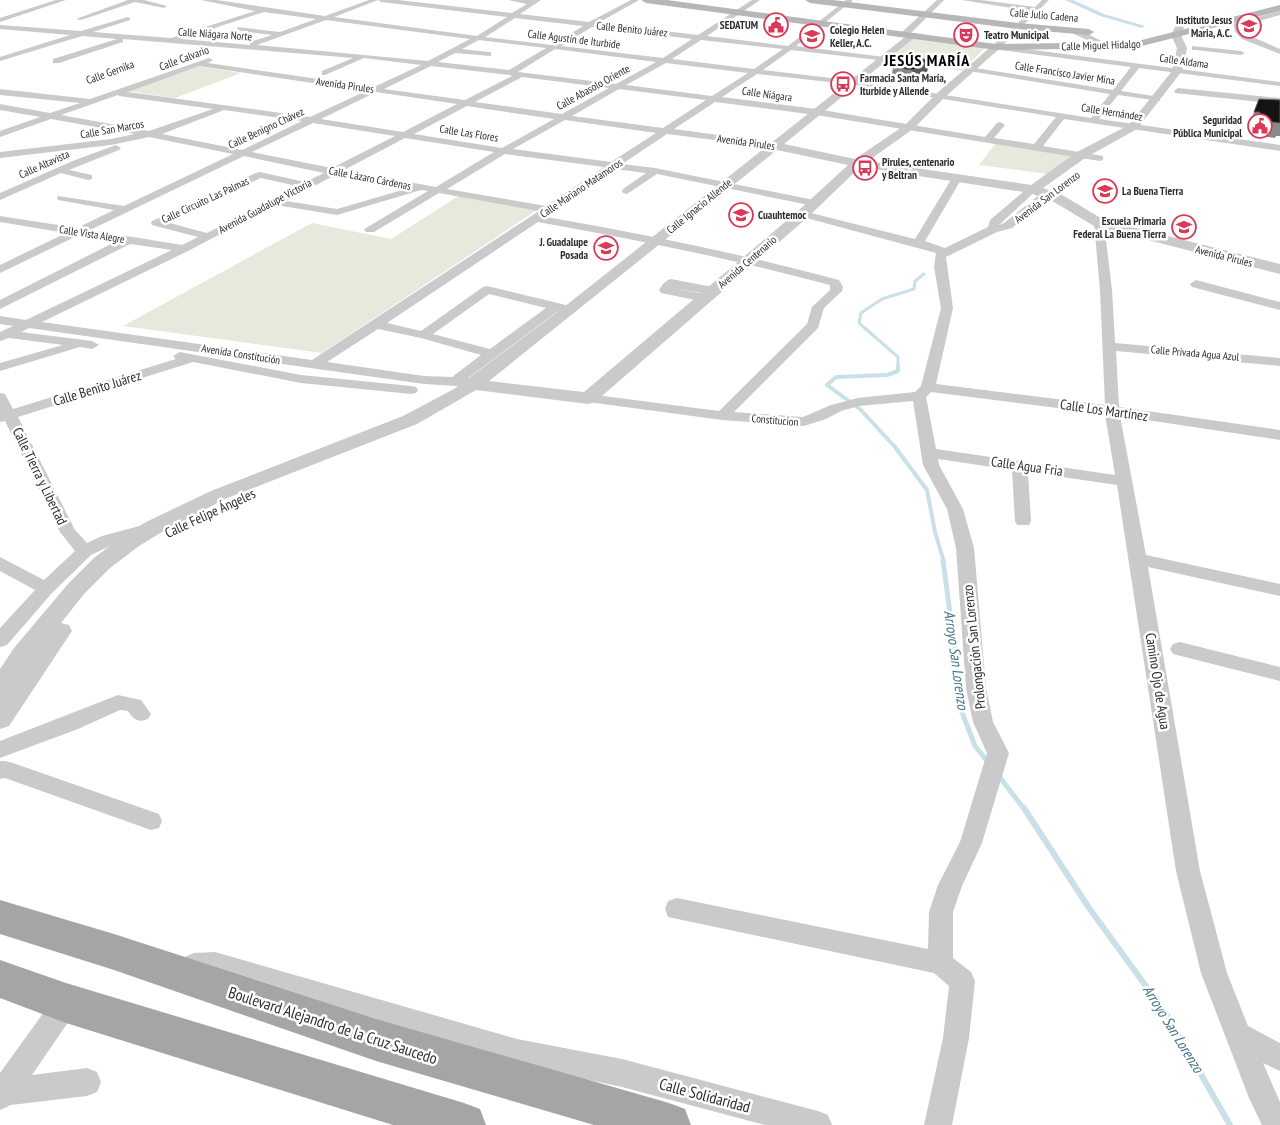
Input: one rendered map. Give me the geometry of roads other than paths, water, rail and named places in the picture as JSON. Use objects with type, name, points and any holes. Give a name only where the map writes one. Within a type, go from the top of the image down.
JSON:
[{"type":"main road","name":"Calle Miguel Hidalgo","points":[[646,0],[996,47],[1126,46],[1155,41],[1184,30]]},
{"type":"main road","name":"Calle Julio Cadena","points":[[810,0],[847,2],[1018,26],[1105,32]]},
{"type":"main road","points":[[1184,30],[1280,1]]},
{"type":"main road","points":[[1153,29],[1184,30],[1235,22],[1278,10]]},
{"type":"main road","points":[[1155,41],[1182,48]]},
{"type":"main road","name":"Boulevard Alejandro de la Cruz Saucedo","points":[[0,917],[376,1040],[507,1064],[669,1125]]},
{"type":"main road","points":[[0,979],[66,1003],[464,1125]]},
{"type":"street","points":[[0,20],[63,0]]},
{"type":"street","points":[[79,19],[135,0],[164,6]]},
{"type":"street","name":"Calle Agustín de Iturbide","points":[[204,0],[323,18],[555,48],[856,83],[941,96]]},
{"type":"street","name":"Calle Calvario","points":[[227,54],[375,0]]},
{"type":"street","name":"Calle Benito Juárez","points":[[380,0],[884,59]]},
{"type":"street","points":[[511,0],[536,1]]},
{"type":"street","name":"Avenida Guadalupe Victoria","points":[[3,335],[30,324],[184,249],[484,93],[591,24],[636,0]]},
{"type":"street","name":"Calle Abasolo Oriente","points":[[370,230],[503,151],[663,61],[757,0]]},
{"type":"street","points":[[909,35],[925,14],[940,0]]},
{"type":"street","points":[[966,0],[1035,9]]},
{"type":"street","points":[[996,47],[1046,0]]},
{"type":"street","name":"Calle Benigno Chávez","points":[[0,269],[429,64],[478,38],[536,1]]},
{"type":"street","name":"Calle Mariano Matamoros","points":[[314,365],[377,325],[612,166],[667,132],[791,47],[847,2]]},
{"type":"street","points":[[1260,7],[1278,10]]},
{"type":"street","points":[[166,41],[264,10]]},
{"type":"street","points":[[1255,20],[1278,10]]},
{"type":"street","points":[[0,59],[128,19],[99,12]]},
{"type":"street","points":[[593,13],[608,14]]},
{"type":"street","points":[[1280,23],[1255,20],[1235,22],[1240,33],[1257,43],[1280,52]]},
{"type":"street","name":"Calle Niágara Norte","points":[[0,27],[363,56],[429,64]]},
{"type":"street","points":[[660,32],[668,27]]},
{"type":"street","points":[[0,36],[22,29]]},
{"type":"street","points":[[241,29],[282,34]]},
{"type":"street","points":[[1182,48],[1184,30]]},
{"type":"street","points":[[1175,94],[1190,73],[1195,59],[1195,48],[1184,30]]},
{"type":"street","points":[[1075,31],[1106,46]]},
{"type":"street","name":"Calle Ignacio Allende","points":[[471,386],[570,310],[816,112],[856,83],[909,35]]},
{"type":"street","points":[[56,61],[128,38]]},
{"type":"street","points":[[1257,43],[1280,46]]},
{"type":"street","points":[[196,52],[214,45]]},
{"type":"street","name":"Calle Aldama","points":[[996,47],[1190,73],[1230,74],[1280,84]]},
{"type":"street","name":"Avenida Centenario","points":[[588,398],[803,214],[858,163],[909,127],[996,47]]},
{"type":"street","name":"Avenida San Lorenzo","points":[[1063,184],[1008,226],[994,229],[994,222],[1033,189],[1081,155],[1133,127],[1157,99],[1177,71],[1182,48]]},
{"type":"street","points":[[1195,48],[1242,53]]},
{"type":"street","points":[[276,57],[291,50]]},
{"type":"street","points":[[454,50],[488,54]]},
{"type":"street","points":[[325,73],[363,56]]},
{"type":"street","name":"Calle Calvario","points":[[0,134],[218,57]]},
{"type":"street","name":"Avenida Pirules","points":[[199,64],[776,146],[858,163],[1033,189],[1071,205],[1099,223],[1280,269]]},
{"type":"street","name":"Calle Niágara","points":[[429,64],[816,112],[1100,158]]},
{"type":"street","points":[[1093,121],[1117,93],[1137,65]]},
{"type":"street","points":[[706,74],[717,67]]},
{"type":"street","name":"Calle Francisco Javier Mina","points":[[969,70],[1157,99]]},
{"type":"street","points":[[0,92],[92,102]]},
{"type":"street","name":"Calle Gernika","points":[[70,99],[88,92]]},
{"type":"street","points":[[0,97],[12,93]]},
{"type":"street","name":"Calle Las Flores","points":[[119,93],[311,120],[503,151],[655,171],[814,203]]},
{"type":"street","points":[[484,93],[503,97]]},
{"type":"street","points":[[1175,94],[1280,101]]},
{"type":"street","name":"Calle Hernández","points":[[941,96],[1133,127],[1151,125],[1280,148]]},
{"type":"street","name":"Calle Lázaro Cárdenas","points":[[0,107],[152,134],[420,188],[548,210]]},
{"type":"street","name":"Calle San Marcos","points":[[0,155],[111,142],[152,134],[224,108]]},
{"type":"street","name":"Calle Lázaro Cárdenas","points":[[0,115],[16,110]]},
{"type":"street","points":[[1036,148],[1062,116]]},
{"type":"street","points":[[987,140],[1000,125]]},
{"type":"street","name":"Avenida San Lorenzo","points":[[1085,168],[1151,125]]},
{"type":"street","name":"Calle Altavista","points":[[0,197],[59,170],[152,134]]},
{"type":"street","points":[[59,170],[88,177]]},
{"type":"street","points":[[627,192],[655,171]]},
{"type":"street","name":"Calle Circuito Las Palmas","points":[[207,236],[156,223],[260,175],[305,185]]},
{"type":"street","points":[[918,243],[957,178]]},
{"type":"street","points":[[275,202],[337,212],[420,188]]},
{"type":"street","points":[[62,198],[124,210]]},
{"type":"street","points":[[803,214],[918,243],[945,252]]},
{"type":"street","points":[[536,218],[658,240],[750,260],[835,283],[836,291],[818,307],[813,325],[722,416]]},
{"type":"street","name":"Calle Vista Alegre","points":[[0,219],[184,249]]},
{"type":"street","name":"Camino Ojo de Agua","points":[[1099,223],[1106,290],[1112,410],[1188,870],[1214,973],[1273,1123]]},
{"type":"street","points":[[924,392],[947,307],[943,274],[938,261],[940,255],[994,229]]},
{"type":"street","points":[[0,305],[128,240]]},
{"type":"street","points":[[1196,284],[1280,306]]},
{"type":"street","points":[[423,335],[487,290],[570,310]]},
{"type":"street","points":[[471,386],[491,354],[554,307]]},
{"type":"street","name":"Avenida Constitución","points":[[0,320],[471,386]]},
{"type":"street","points":[[377,325],[423,335],[491,354]]},
{"type":"street","name":"Avenida Constitución","points":[[3,335],[82,343],[193,358],[301,379],[471,386]]},
{"type":"street","points":[[0,367],[82,343]]},
{"type":"street","name":"Calle Privada Agua Azul","points":[[1109,346],[1280,362]]},
{"type":"street","name":"Calle Benito Juárez","points":[[5,416],[193,358]]},
{"type":"street","name":"Constitucion","points":[[471,386],[588,398],[722,416],[804,422],[836,408],[858,402],[924,392]]},
{"type":"street","name":"Calle Felipe Ángeles","points":[[0,689],[51,617],[90,574],[131,541],[154,527],[218,495],[410,420],[471,386]]},
{"type":"street","name":"Calle Felipe Ángeles","points":[[0,719],[42,655],[69,619],[106,577],[143,546],[164,533],[226,502],[419,426],[471,386]]},
{"type":"street","name":"Calle Los Martínez","points":[[924,392],[1112,410],[1280,435]]},
{"type":"street","name":"Prolongación San Lorenzo","points":[[924,392],[931,465],[955,509],[965,548],[976,688],[983,722],[998,753],[990,772],[971,844],[950,884],[940,912],[940,963]]},
{"type":"street","name":"Calle Tierra y Libertad","points":[[0,397],[5,416],[68,532],[85,551]]},
{"type":"street","name":"Calle Agua Fria","points":[[929,452],[1124,481]]},
{"type":"street","points":[[1020,465],[1023,521]]},
{"type":"street","points":[[23,654],[0,642],[46,589],[85,551],[108,540],[154,527]]},
{"type":"street","points":[[1138,559],[1280,590]]},
{"type":"street","points":[[0,563],[46,589]]},
{"type":"street","points":[[1180,649],[1280,674]]},
{"type":"street","points":[[0,750],[71,723],[118,702],[134,705],[141,714]]},
{"type":"street","points":[[0,770],[5,769],[151,821]]},
{"type":"street","points":[[677,909],[940,963],[962,981],[956,1038],[938,1125]]},
{"type":"street","points":[[1,1093],[66,1003]]},
{"type":"street","points":[[1238,1035],[1280,1058]]},
{"type":"street","name":"Calle Solidaridad","points":[[507,1064],[622,1074],[818,1125]]},
{"type":"street","points":[[1,1093],[87,1082]]},
{"type":"waterway","name":"Arroyo San Lorenzo","points":[[1068,0],[1102,15],[1142,26]]},
{"type":"waterway","name":"Arroyo San Lorenzo","points":[[924,274],[915,281],[914,289],[882,299],[861,313],[859,323],[898,357],[898,371],[887,375],[836,377],[827,385],[860,409],[895,447],[927,490],[935,532],[944,562]]},
{"type":"waterway","name":"Arroyo San Lorenzo","points":[[943,560],[958,674],[960,707],[975,746],[988,762]]},
{"type":"waterway","name":"Arroyo San Lorenzo","points":[[998,775],[1025,810]]},
{"type":"waterway","name":"Arroyo San Lorenzo","points":[[1024,808],[1089,908],[1167,1015],[1230,1125]]},
{"type":"place","name":"SEDATUM","points":[[776,25]]},
{"type":"place","name":"Instituto Jesus Maria, A.C.","points":[[1249,26]]},
{"type":"place","name":"Teatro Municipal","points":[[966,35]]},
{"type":"place","name":"Colegio Helen Keller, A.C.","points":[[812,36]]},
{"type":"place","name":"Farmacia Santa María, Iturbide y Allende","points":[[843,84]]},
{"type":"place","name":"Seguridad Pública Municipal","points":[[1260,126]]},
{"type":"place","name":"Pirules, centenario y Beltran","points":[[865,168]]},
{"type":"place","name":"La Buena Tierra","points":[[1105,191]]},
{"type":"place","name":"Cuauhtemoc","points":[[741,215]]},
{"type":"place","name":"Escuela Primaria Federal La Buena Tierra","points":[[1184,227]]},
{"type":"place","name":"J. Guadalupe Posada","points":[[606,248]]},
{"type":"district","name":"JESÚS MARÍA","points":[[927,60]]}]
